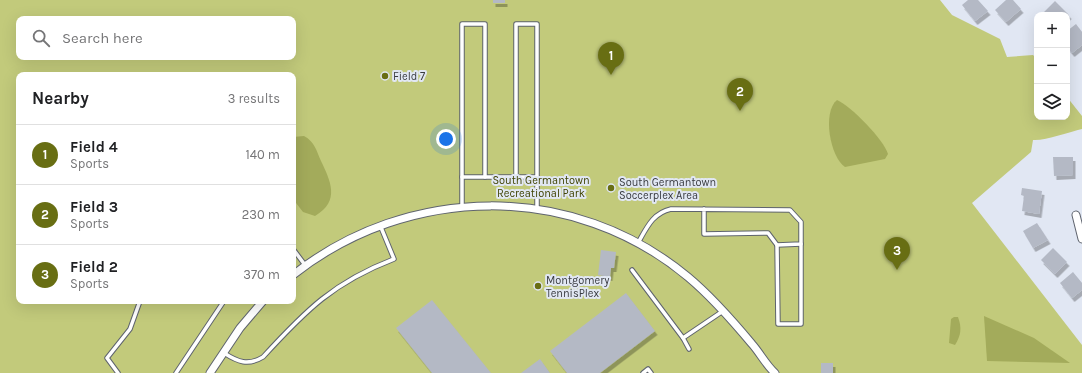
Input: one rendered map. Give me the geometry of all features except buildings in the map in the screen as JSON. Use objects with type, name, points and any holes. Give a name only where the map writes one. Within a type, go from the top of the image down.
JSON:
[{"type":"street","points":[[296,272],[322,253],[352,237],[380,225],[430,211],[462,207],[505,205],[537,208],[568,215],[600,225],[638,243],[687,276],[723,310],[758,351],[773,372]]},
{"type":"street","points":[[1076,214],[1082,239]]},
{"type":"street","points":[[210,373],[240,328],[260,304]]},
{"type":"lane","points":[[462,207],[462,24],[485,24],[485,177]]},
{"type":"lane","points":[[516,177],[516,24],[537,24],[537,208]]},
{"type":"lane","points":[[462,177],[537,177]]},
{"type":"lane","points":[[638,243],[652,219],[663,211],[671,209],[704,209],[790,210],[801,222],[801,324],[778,324],[778,245],[768,233],[704,234],[704,209]]},
{"type":"lane","points":[[223,353],[236,361],[243,363],[257,361],[263,357],[306,311],[324,296],[351,278],[394,259],[380,225]]},
{"type":"lane","points":[[778,245],[801,244]]},
{"type":"lane","points":[[296,253],[305,265]]},
{"type":"lane","points":[[632,270],[683,338],[689,349]]},
{"type":"lane","points":[[118,373],[107,358],[130,329],[139,304]]},
{"type":"lane","points":[[176,373],[222,304]]},
{"type":"lane","points":[[683,338],[723,310]]},
{"type":"lane","points":[[643,373],[648,369],[651,373]]},
{"type":"green space","name":"South Germantown Soccerplex Area","points":[[0,0],[940,0],[952,15],[1000,39],[1007,57],[1034,56],[1034,120],[1070,120],[1070,101],[1082,116],[1082,129],[1050,138],[1033,140],[1031,152],[972,203],[1082,345],[1082,373],[0,373]]},
{"type":"shaded area","points":[[837,100],[850,109],[874,132],[888,154],[885,159],[845,167],[840,162],[832,145],[829,124],[832,106]]},
{"type":"shaded area","points":[[304,136],[311,141],[330,183],[331,197],[328,204],[315,216],[303,212],[296,203],[296,137]]},
{"type":"shaded area","points":[[984,316],[1034,338],[1070,363],[987,361]]},
{"type":"shaded area","points":[[958,317],[960,325],[960,335],[955,345],[949,343],[951,319]]},
{"type":"place","name":"Field 4","points":[[611,75]]},
{"type":"place","name":"Field 7","points":[[385,76]]},
{"type":"place","name":"Field 3","points":[[740,111]]},
{"type":"place","name":"South Germantown Soccerplex Area","points":[[611,188]]},
{"type":"place","name":"Field 2","points":[[897,270]]},
{"type":"place","name":"Montgomery TennisPlex","points":[[538,286]]},
{"type":"park label","name":"South Germantown Recreational Park","points":[[541,186]]}]
